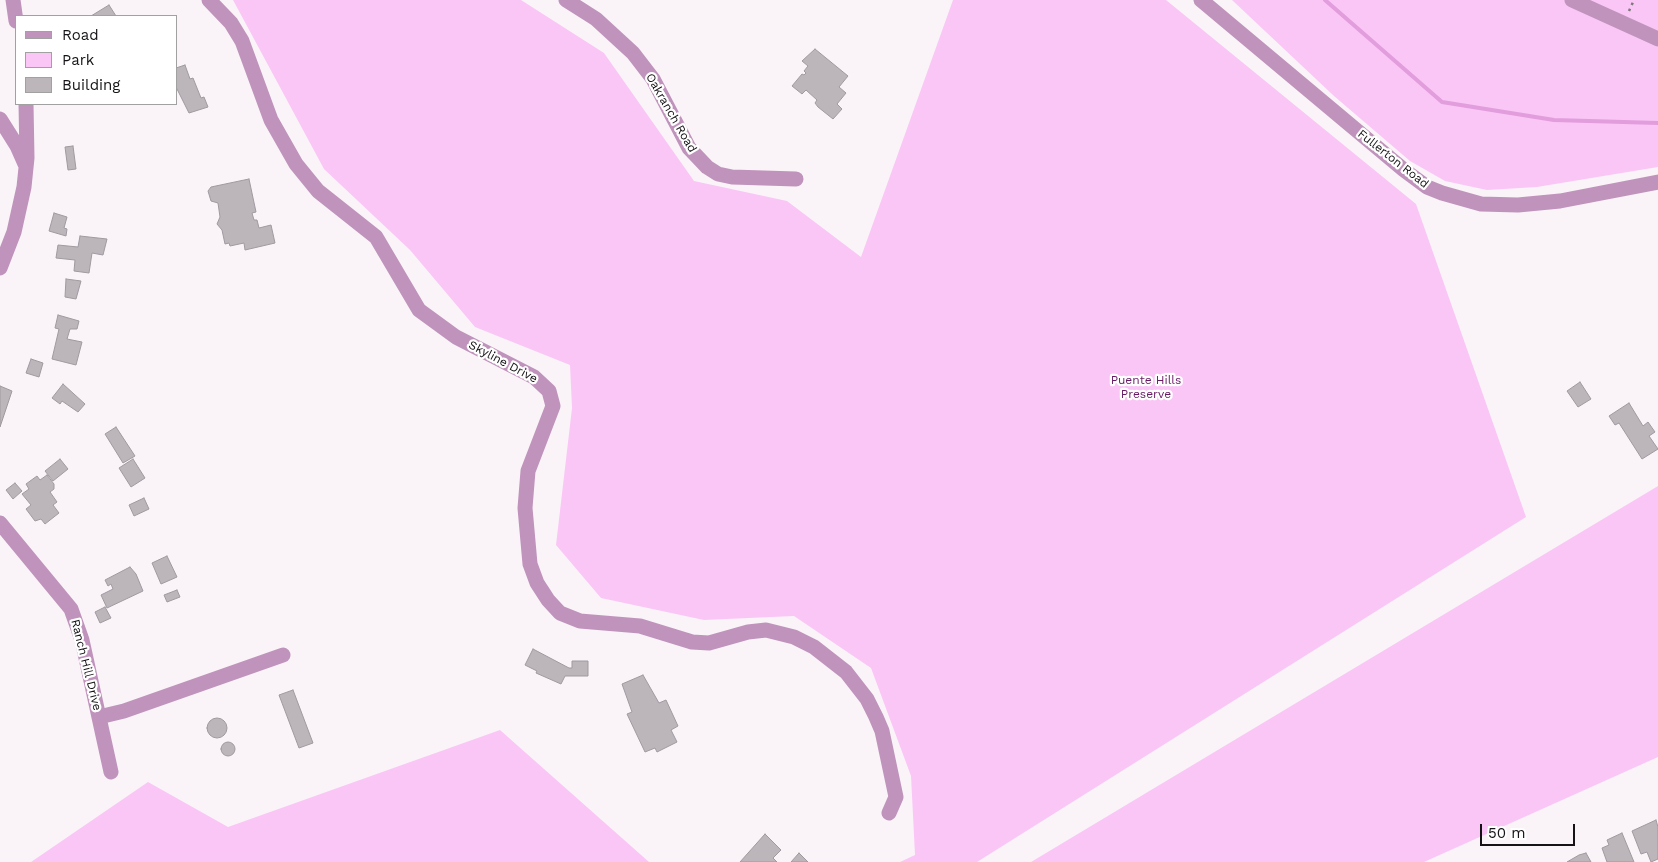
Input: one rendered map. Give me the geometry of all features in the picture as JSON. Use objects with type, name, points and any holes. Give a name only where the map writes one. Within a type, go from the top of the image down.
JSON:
[{"type":"street","points":[[14,0],[15,15]]},
{"type":"street","name":"Skyline Drive","points":[[209,0],[231,23],[242,41],[271,120],[296,164],[318,191],[376,237],[418,310],[456,337],[537,379],[549,391],[553,406],[528,471],[524,508],[530,564],[537,583],[548,600],[560,612],[580,621],[640,626],[692,642],[709,643],[748,632],[766,630],[794,637],[814,647],[846,672],[867,699],[876,717],[882,731],[896,797],[889,813]]},
{"type":"street","name":"Oakranch Road","points":[[566,0],[596,19],[633,53],[653,79],[690,148],[707,167],[718,174],[732,177],[796,179]]},
{"type":"street","name":"Fullerton Road","points":[[1201,0],[1404,170],[1427,187],[1442,193],[1481,204],[1518,205],[1560,201],[1658,182]]},
{"type":"street","points":[[1572,0],[1658,39]]},
{"type":"street","points":[[0,268],[17,219],[26,167],[26,105]]},
{"type":"street","points":[[0,119],[17,146],[26,167]]},
{"type":"street","name":"Ranch Hill Drive","points":[[0,523],[71,609],[82,640],[111,772]]},
{"type":"street","points":[[99,717],[124,711],[283,654]]},
{"type":"green space","name":"Puente Hills Preserve","points":[[233,0],[521,0],[604,53],[694,181],[787,201],[861,257],[953,0],[1166,0],[1416,204],[1526,517],[977,862],[900,862],[915,855],[911,776],[871,668],[794,616],[704,620],[601,598],[556,545],[572,408],[570,365],[475,327],[410,250],[324,169]]},
{"type":"green space","points":[[1232,0],[1658,0],[1658,167],[1537,187],[1487,190],[1445,181],[1410,161],[1334,96]]},
{"type":"green space","points":[[1658,486],[1658,757],[1424,862],[1031,862]]},
{"type":"green space","points":[[500,730],[649,862],[31,862],[148,782],[228,827]]},
{"type":"building","points":[[109,5],[115,15],[93,15]]},
{"type":"building","points":[[815,49],[848,76],[839,87],[846,93],[837,104],[842,109],[833,119],[818,107],[815,103],[817,100],[806,90],[802,94],[792,86],[802,74],[806,73],[804,71],[808,66],[802,61]]},
{"type":"building","points":[[185,65],[190,79],[193,78],[201,98],[204,97],[208,107],[189,113],[178,91],[178,67]]},
{"type":"building","points":[[73,146],[76,169],[68,170],[65,147]]},
{"type":"building","points":[[249,179],[256,212],[252,213],[254,220],[257,220],[259,228],[271,225],[275,243],[245,250],[244,243],[230,246],[229,243],[225,244],[222,230],[217,224],[220,217],[218,203],[211,201],[208,191],[211,187]]},
{"type":"building","points":[[54,213],[67,217],[64,228],[67,229],[66,236],[49,231]]},
{"type":"building","points":[[80,236],[107,239],[103,255],[92,253],[89,273],[74,271],[75,260],[56,258],[58,245],[78,247]]},
{"type":"building","points":[[66,279],[81,281],[76,299],[65,297]]},
{"type":"building","points":[[58,315],[79,321],[77,329],[70,329],[67,339],[82,342],[76,365],[52,359],[59,329],[55,328]]},
{"type":"building","points":[[31,359],[43,363],[39,377],[26,373]]},
{"type":"building","points":[[1580,382],[1591,399],[1578,407],[1567,391]]},
{"type":"building","points":[[63,384],[85,404],[78,412],[62,401],[60,404],[52,398]]},
{"type":"building","points":[[0,386],[12,391],[0,427]]},
{"type":"building","points":[[1629,403],[1643,426],[1648,422],[1655,432],[1649,436],[1658,449],[1642,459],[1619,423],[1615,425],[1609,416]]},
{"type":"building","points":[[116,427],[135,456],[123,463],[105,434]]},
{"type":"building","points":[[60,459],[68,469],[53,481],[45,471]]},
{"type":"building","points":[[133,459],[145,478],[131,487],[119,468]]},
{"type":"building","points":[[47,475],[54,484],[54,489],[50,492],[57,502],[53,505],[59,513],[45,524],[41,519],[35,521],[26,509],[31,505],[22,494],[29,489],[26,484],[37,476],[40,480]]},
{"type":"building","points":[[15,483],[22,491],[13,499],[6,490]]},
{"type":"building","points":[[144,498],[149,509],[134,516],[129,505]]},
{"type":"building","points":[[167,556],[177,577],[161,584],[152,563]]},
{"type":"building","points":[[130,567],[136,574],[143,591],[107,608],[101,595],[113,589],[111,584],[108,586],[105,580]]},
{"type":"building","points":[[177,590],[180,597],[167,602],[164,595]]},
{"type":"building","points":[[105,607],[111,618],[100,623],[95,612]]},
{"type":"building","points":[[533,649],[569,668],[572,668],[572,661],[588,661],[588,676],[565,676],[561,684],[536,673],[537,671],[525,665]]},
{"type":"building","points":[[643,675],[659,703],[666,700],[678,726],[671,730],[677,742],[657,752],[655,748],[645,752],[627,714],[632,712],[622,684]]},
{"type":"building","points":[[293,690],[313,743],[299,748],[279,695]]},
{"type":"building","points":[[217,718],[224,721],[227,728],[224,735],[217,738],[210,735],[207,728],[210,721]]},
{"type":"building","points":[[228,742],[233,744],[235,749],[233,754],[228,756],[223,754],[221,749],[223,744]]},
{"type":"building","points":[[1656,820],[1658,827],[1658,859],[1651,862],[1647,852],[1641,854],[1632,831]]},
{"type":"building","points":[[1622,833],[1634,862],[1607,862],[1602,848],[1609,845],[1607,840]]},
{"type":"building","points":[[765,834],[781,850],[773,858],[777,862],[740,862]]},
{"type":"building","points":[[799,853],[808,862],[791,862]]},
{"type":"building","points":[[1586,853],[1591,862],[1567,862],[1579,855]]},
{"type":"waterway","points":[[1325,0],[1442,102],[1554,120],[1658,123]]}]
